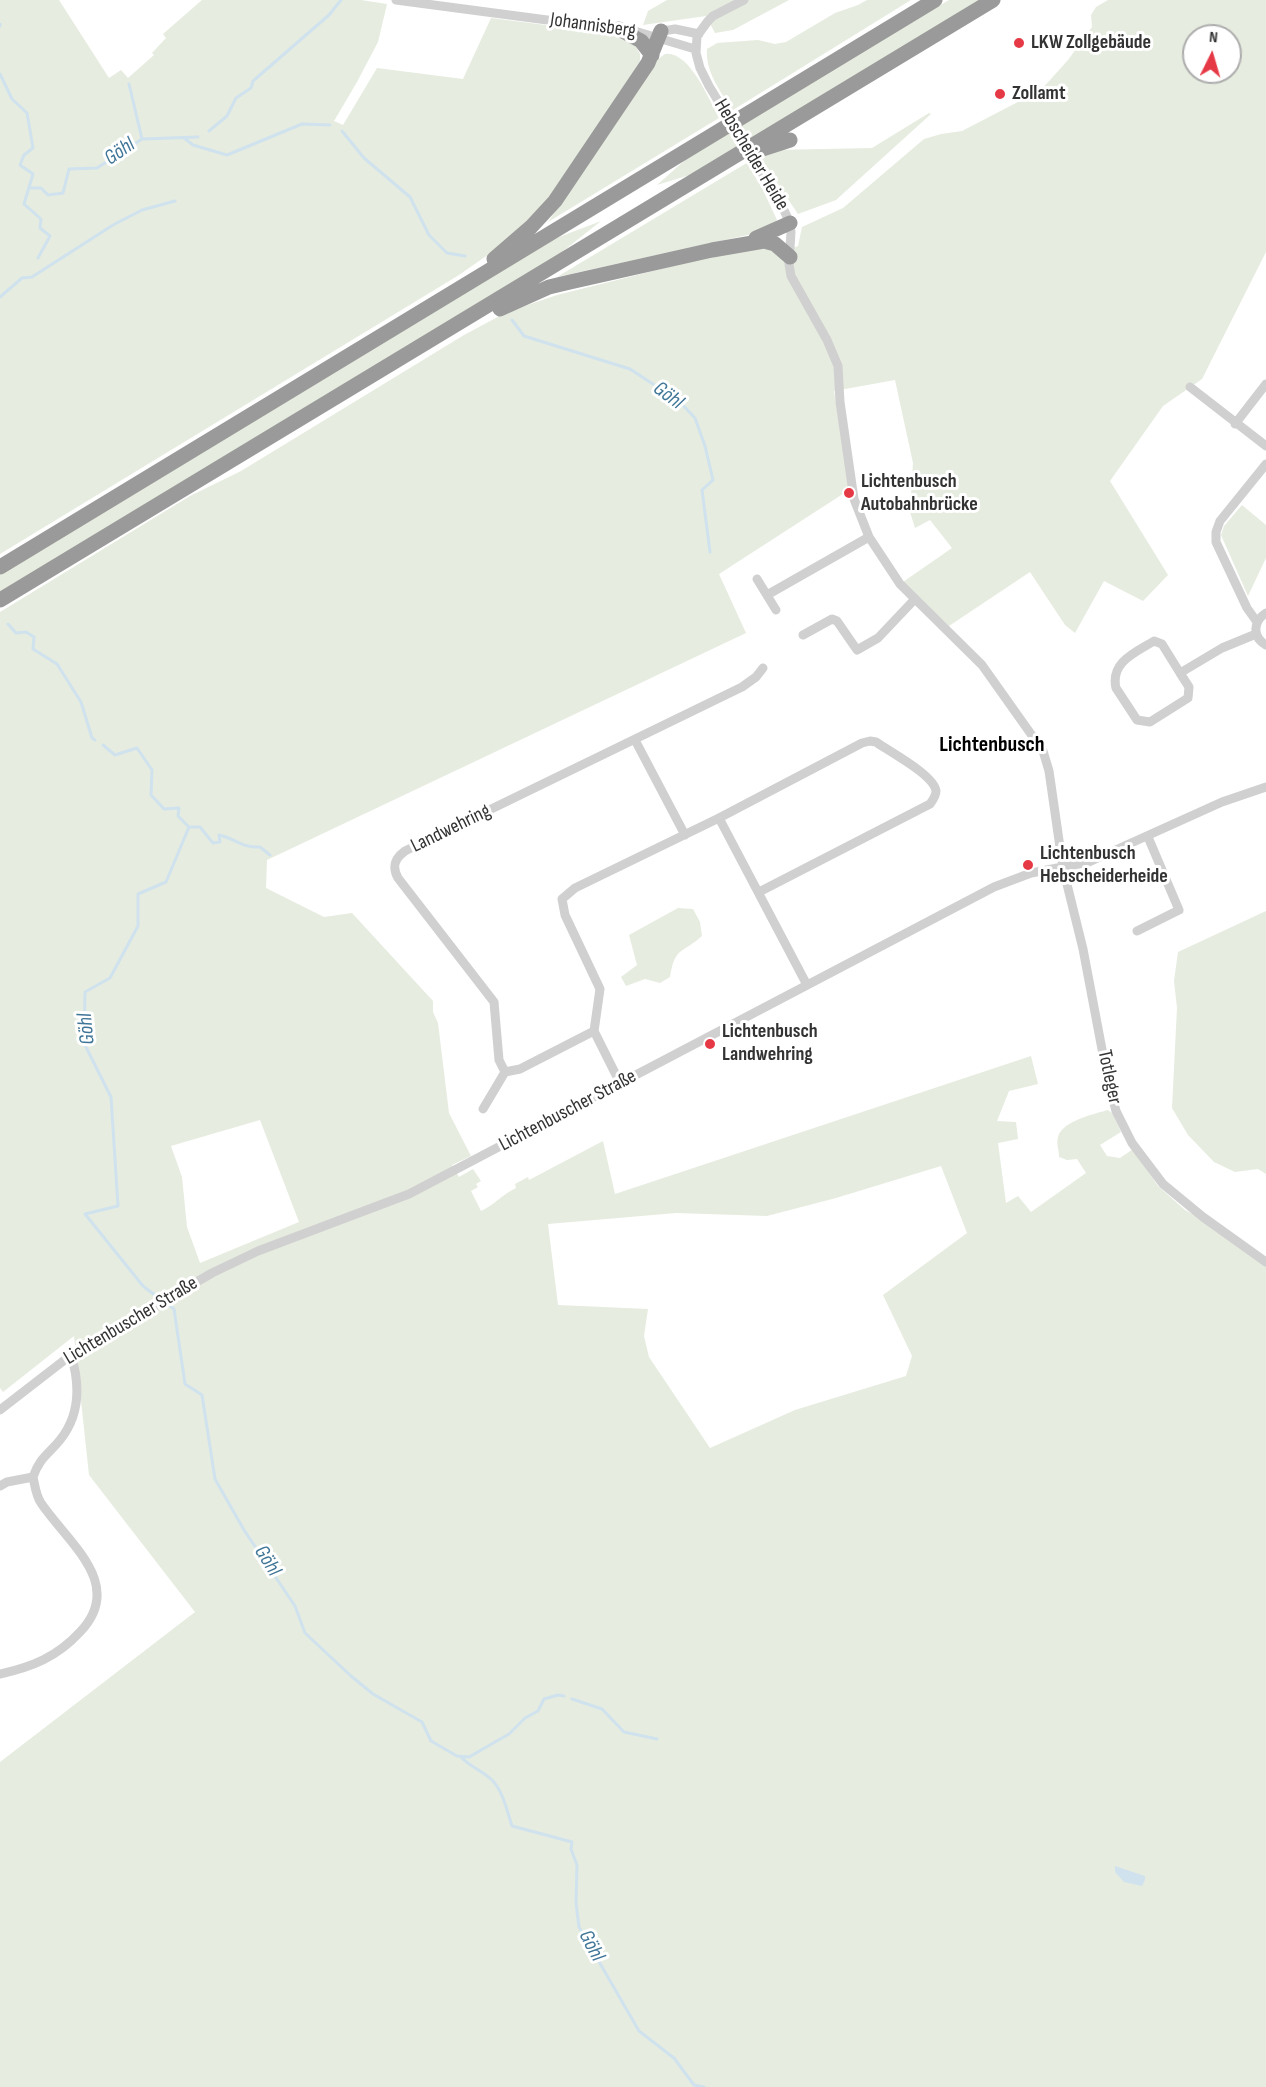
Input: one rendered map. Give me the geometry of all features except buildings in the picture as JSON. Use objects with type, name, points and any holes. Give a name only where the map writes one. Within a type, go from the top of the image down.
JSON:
[{"type":"highway","points":[[0,567],[935,0]]},
{"type":"highway","points":[[0,600],[993,0]]},
{"type":"highway","points":[[619,29],[642,40],[652,54]]},
{"type":"highway","points":[[480,275],[497,255],[531,227],[555,201],[645,68],[652,54],[656,34]]},
{"type":"highway","points":[[733,158],[790,140]]},
{"type":"highway","points":[[466,319],[495,312],[520,299],[560,284],[739,244],[767,235],[790,223]]},
{"type":"highway","points":[[739,244],[770,242],[790,257]]},
{"type":"street","name":"Johannisberg","points":[[396,0],[656,34],[695,49]]},
{"type":"street","points":[[695,49],[699,33],[713,16],[744,0]]},
{"type":"street","name":"Johannisberg","points":[[656,34],[682,30],[699,33]]},
{"type":"street","name":"Hebscheider Heide","points":[[695,49],[700,68],[709,86],[790,223],[792,240],[790,270],[793,282],[827,339],[838,366],[840,402],[854,499],[869,537],[892,574],[914,600],[982,665],[1043,751],[1049,771],[1063,868]]},
{"type":"street","points":[[1235,424],[1266,384]]},
{"type":"street","points":[[1190,387],[1266,446]]},
{"type":"street","points":[[1257,622],[1247,608],[1216,542],[1216,532],[1220,521],[1266,464]]},
{"type":"street","points":[[767,595],[869,537]]},
{"type":"street","points":[[757,579],[776,610]]},
{"type":"street","points":[[803,635],[832,619],[837,621],[857,650],[878,638],[914,600]]},
{"type":"street","points":[[1266,613],[1257,622],[1256,634],[1258,639],[1266,645]]},
{"type":"street","points":[[1180,672],[1222,648],[1256,634]]},
{"type":"street","points":[[1154,641],[1162,644],[1180,672],[1189,687],[1188,698],[1150,722],[1137,720],[1116,688],[1115,675],[1124,658],[1154,641]]},
{"type":"street","name":"Landwehring","points":[[505,1072],[499,1060],[494,1002],[399,879],[394,871],[394,864],[398,856],[742,687],[756,677],[763,668]]},
{"type":"street","points":[[635,740],[685,835]]},
{"type":"street","points":[[620,1083],[594,1031],[600,989],[565,915],[562,899],[574,888],[719,818],[862,743],[876,742],[932,780],[936,791],[930,804],[759,892]]},
{"type":"street","name":"Lichtenbuscher Straße","points":[[0,1410],[71,1355],[212,1273],[258,1251],[409,1194],[1003,883],[1031,873],[1089,862],[1222,802],[1266,787]]},
{"type":"street","points":[[719,818],[807,985]]},
{"type":"street","points":[[1137,931],[1179,909],[1148,837]]},
{"type":"street","name":"Totleger","points":[[1063,868],[1083,949],[1108,1081],[1116,1111],[1132,1143],[1163,1184],[1203,1217],[1266,1262]]},
{"type":"street","points":[[483,1109],[505,1072],[520,1069],[594,1031]]},
{"type":"street","points":[[0,1674],[35,1665],[70,1642],[90,1621],[98,1599],[97,1583],[90,1567],[39,1501],[33,1477],[38,1463],[60,1440],[73,1421],[77,1373],[71,1355]]},
{"type":"street","points":[[0,1486],[7,1482],[33,1477]]},
{"type":"shaded area","points":[[0,0],[59,0],[109,78],[121,70],[128,78],[154,55],[152,53],[166,38],[163,34],[202,0],[361,0],[387,4],[378,42],[334,121],[343,125],[377,68],[463,79],[491,18],[616,34],[636,47],[640,54],[640,61],[560,185],[512,238],[459,275],[0,554]]},
{"type":"shaded area","points":[[667,0],[789,0],[733,30],[715,33],[706,16],[643,25],[648,11]]},
{"type":"shaded area","points":[[867,0],[911,0],[733,110],[711,73],[707,49],[717,43],[758,40],[775,44],[786,42],[835,13]]},
{"type":"shaded area","points":[[949,0],[984,0],[693,174],[657,185],[692,154]]},
{"type":"shaded area","points":[[1108,0],[1266,0],[1266,252],[1202,379],[1163,406],[1110,481],[1168,575],[1143,601],[1104,581],[1075,633],[1065,625],[1030,572],[949,626],[903,582],[952,548],[930,520],[915,528],[910,512],[913,463],[895,380],[834,391],[849,490],[719,574],[746,633],[267,860],[266,888],[324,917],[352,913],[433,1001],[433,1012],[438,1023],[449,1113],[471,1156],[452,1165],[459,1177],[473,1169],[481,1181],[476,1184],[478,1187],[471,1191],[481,1211],[516,1188],[515,1184],[528,1177],[529,1180],[603,1141],[615,1194],[1031,1056],[1038,1084],[1009,1091],[997,1121],[1016,1122],[1018,1139],[998,1143],[1006,1203],[1018,1196],[1031,1212],[1086,1173],[1077,1159],[1067,1160],[1059,1157],[1058,1137],[1061,1131],[1072,1122],[1108,1110],[1113,1114],[1121,1132],[1100,1145],[1107,1156],[1120,1158],[1133,1149],[1158,1186],[1185,1210],[1202,1219],[1266,1265],[1266,2087],[0,2087],[0,1762],[195,1612],[89,1475],[74,1336],[3,1392],[0,1388],[0,612],[190,496],[241,471],[464,335],[507,312],[557,295],[757,245],[779,253],[798,246],[802,227],[843,208],[924,139],[962,131],[1041,90],[1068,60],[1092,27],[1091,15],[1096,7]],"holes":[[[260,1120],[299,1222],[200,1263],[187,1227],[182,1177],[171,1146]],[[941,1166],[967,1233],[883,1295],[912,1356],[906,1376],[795,1410],[710,1448],[649,1357],[644,1336],[648,1309],[558,1305],[548,1224],[676,1213],[767,1216]]]},
{"type":"shaded area","points":[[665,54],[674,55],[683,60],[690,68],[698,78],[719,118],[548,222],[658,59]]},
{"type":"shaded area","points":[[929,113],[931,114],[836,200],[798,214],[759,156],[747,163],[777,220],[774,225],[761,232],[557,277],[760,155],[774,150],[872,148]]},
{"type":"shaded area","points":[[601,221],[552,260],[0,594],[0,573],[554,239]]},
{"type":"shaded area","points":[[1242,505],[1266,525],[1266,558],[1248,596],[1221,535],[1224,526]]},
{"type":"shaded area","points":[[678,908],[693,909],[700,922],[702,936],[677,955],[670,977],[660,983],[645,979],[626,986],[621,977],[637,965],[629,935]]},
{"type":"shaded area","points":[[1266,911],[1266,1174],[1258,1169],[1235,1172],[1214,1162],[1188,1135],[1172,1108],[1177,1008],[1174,981],[1178,952]]},
{"type":"water","points":[[1115,1866],[1145,1876],[1142,1886],[1124,1882],[1115,1872]]},
{"type":"waterway","points":[[209,131],[227,116],[236,98],[251,88],[253,81],[329,15],[341,0]]},
{"type":"waterway","name":"Göhl","points":[[0,74],[12,99],[27,113],[33,148],[24,155],[20,165],[33,174],[24,204],[41,219],[40,228],[50,236],[38,258]]},
{"type":"waterway","name":"Göhl","points":[[30,188],[41,188],[48,195],[63,193],[69,169],[97,168],[142,139],[129,84]]},
{"type":"waterway","name":"Göhl","points":[[184,138],[193,145],[227,155],[302,124],[330,125]]},
{"type":"waterway","name":"Göhl","points":[[342,131],[364,158],[410,197],[429,235],[447,253],[465,256]]},
{"type":"waterway","points":[[142,139],[198,137]]},
{"type":"waterway","points":[[0,297],[22,278],[32,277],[113,225],[142,210],[175,201]]},
{"type":"waterway","name":"Göhl","points":[[512,320],[524,336],[630,369],[679,401],[695,418],[713,480],[702,490],[710,552]]},
{"type":"waterway","name":"Göhl","points":[[8,624],[16,633],[26,632],[34,637],[33,649],[57,664],[81,702],[92,738],[95,740]]},
{"type":"waterway","name":"Göhl","points":[[103,745],[115,755],[137,748],[152,770],[151,795],[164,809],[179,808],[178,816],[189,827],[166,882],[138,894],[138,926],[110,978],[85,992],[84,1043],[111,1097],[118,1206],[85,1214],[143,1286],[156,1296]]},
{"type":"waterway","points":[[189,827],[200,827],[213,843],[220,842],[219,835],[244,845],[260,847],[270,855]]},
{"type":"waterway","name":"Göhl","points":[[170,1306],[174,1309],[185,1384],[202,1395],[215,1479],[244,1530],[295,1606],[305,1633],[373,1694],[422,1722],[431,1741],[457,1756],[469,1757],[509,1734],[525,1718],[538,1711],[544,1699],[558,1695],[564,1696]]},
{"type":"waterway","name":"Göhl","points":[[572,1699],[602,1709],[624,1732],[657,1739]]},
{"type":"waterway","name":"Göhl","points":[[461,1757],[496,1785],[512,1826],[572,1842],[571,1849],[577,1865],[576,1903],[579,1927],[639,2031],[674,2058],[694,2085],[704,2087]]},
{"type":"place","name":"LKW Zollgebäude","points":[[1019,43]]},
{"type":"place","name":"Zollamt","points":[[1000,94]]},
{"type":"place","name":"Lichtenbusch Autobahnbrücke","points":[[849,493]]},
{"type":"place","name":"Lichtenbusch Hebscheiderheide","points":[[1028,865]]},
{"type":"place","name":"Lichtenbusch Landwehring","points":[[710,1044]]},
{"type":"district","name":"Lichtenbusch","points":[[992,745]]}]
